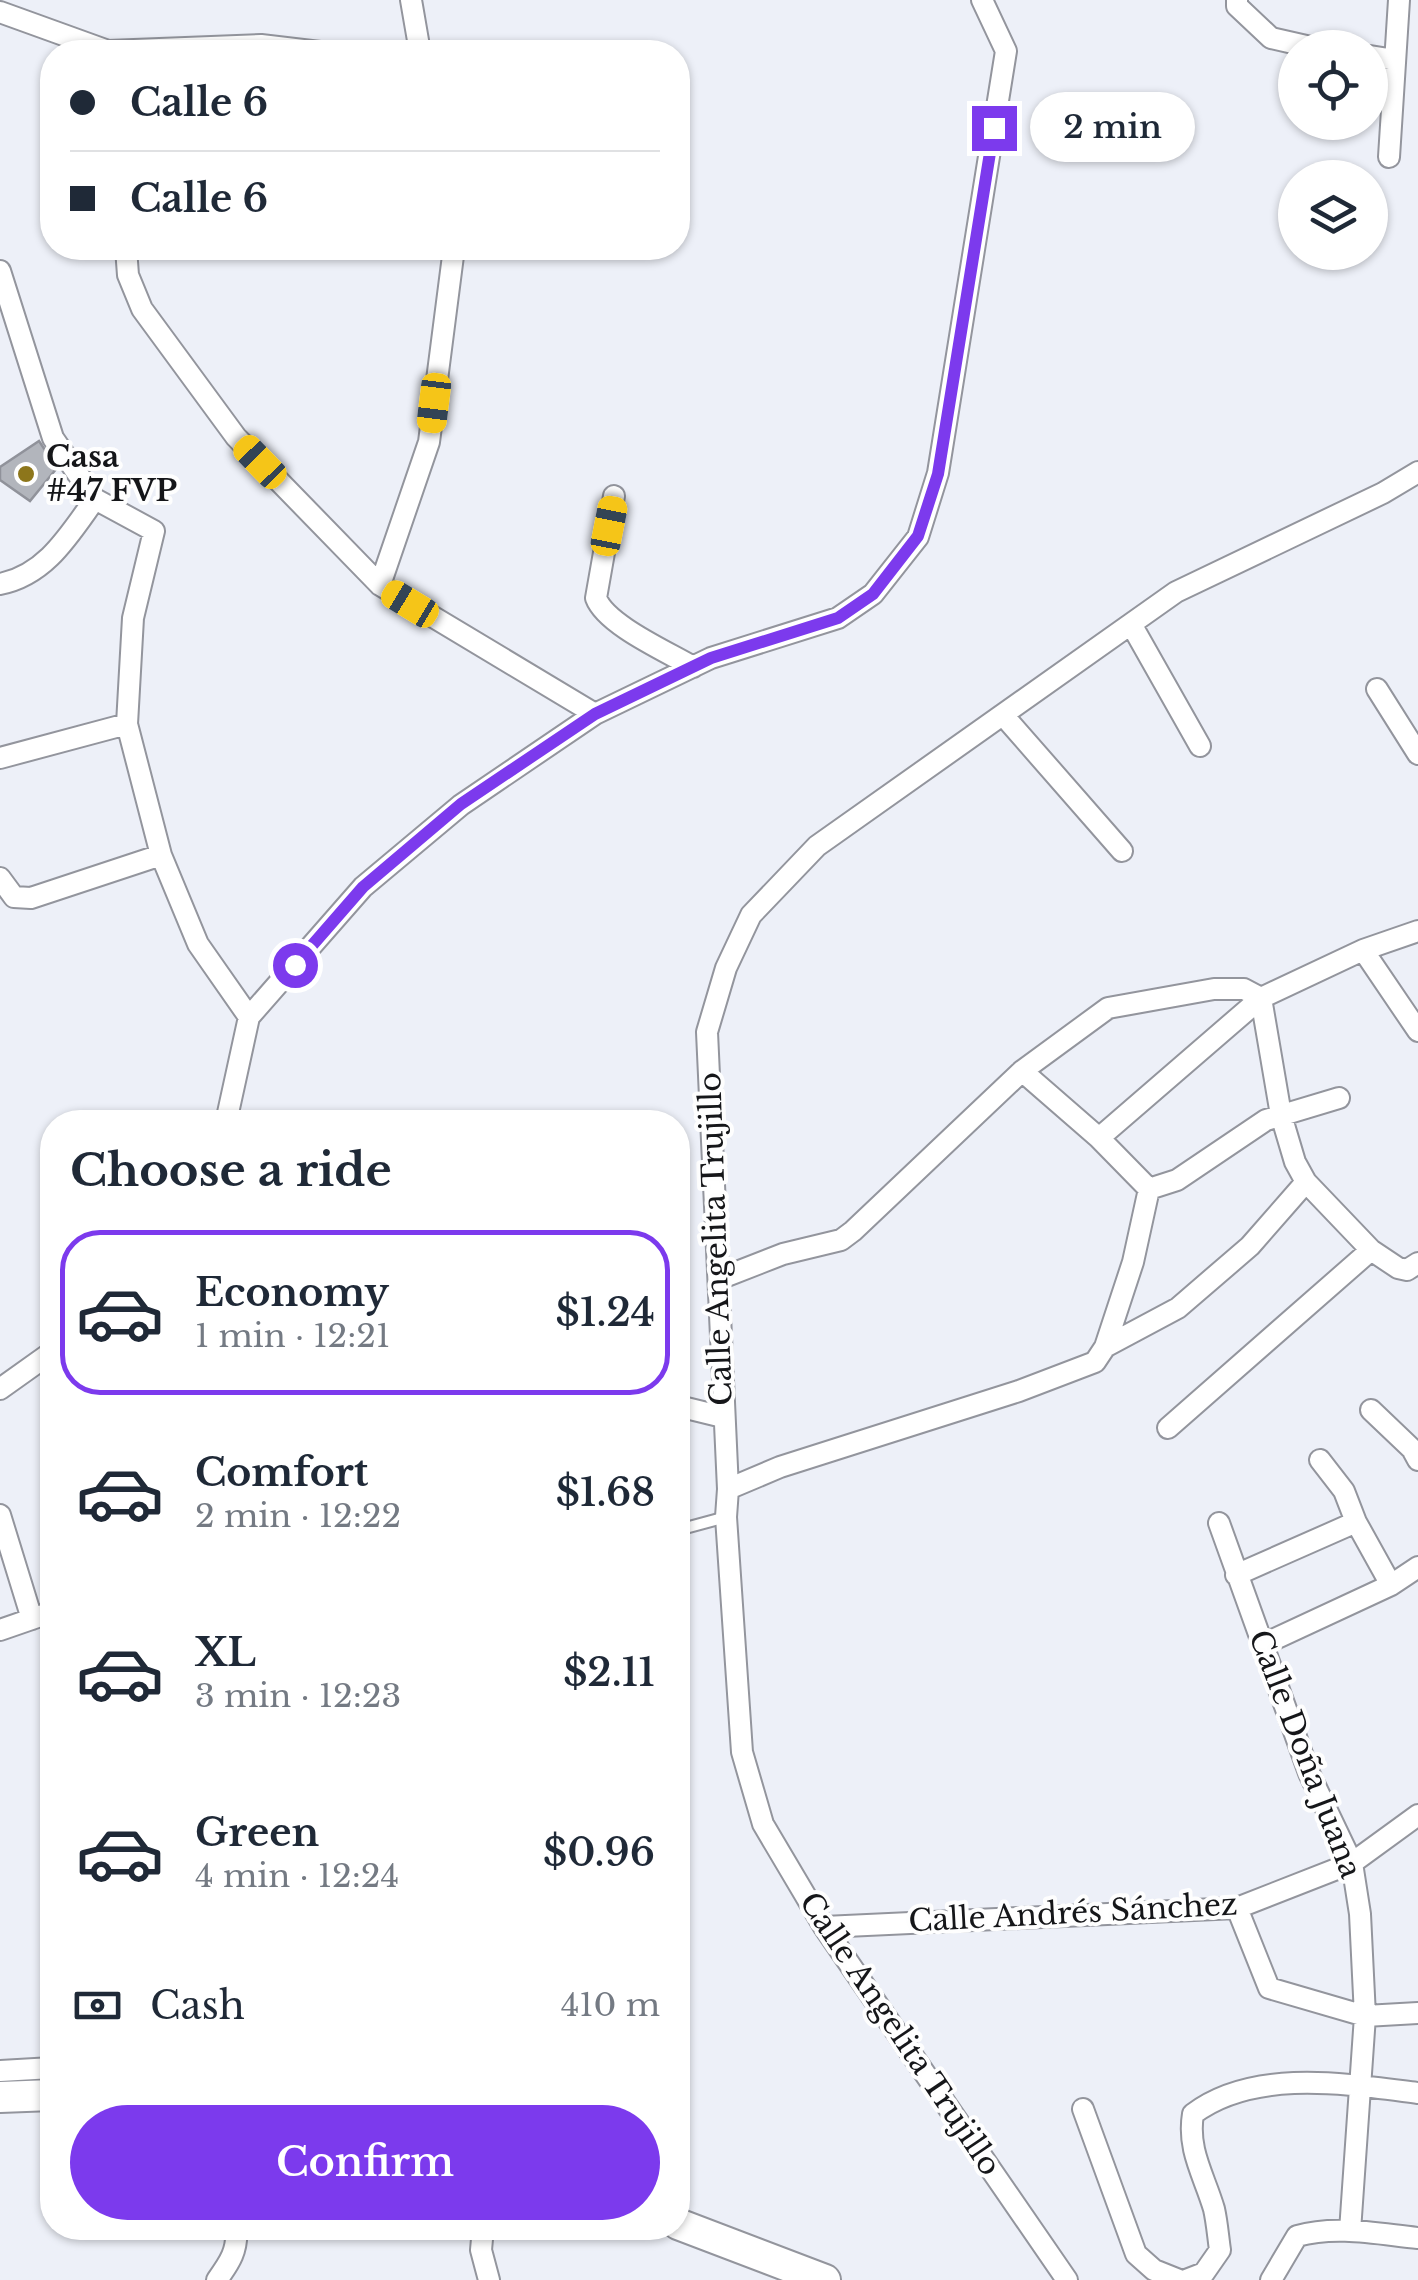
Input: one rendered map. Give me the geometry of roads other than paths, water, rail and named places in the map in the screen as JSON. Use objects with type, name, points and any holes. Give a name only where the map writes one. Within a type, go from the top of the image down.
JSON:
[{"type":"main road","points":[[0,2097],[40,2096]]},
{"type":"main road","points":[[690,2229],[826,2280]]},
{"type":"street","points":[[412,0],[418,40]]},
{"type":"street","points":[[229,1110],[249,1017],[363,887],[461,804],[595,714],[694,667],[838,618],[873,594],[918,536],[938,474],[1006,50],[982,0]]},
{"type":"street","points":[[1236,0],[1236,6],[1271,38],[1278,40]]},
{"type":"street","points":[[1389,157],[1399,0]]},
{"type":"street","points":[[0,12],[76,40]]},
{"type":"street","points":[[1388,59],[1395,60]]},
{"type":"street","points":[[127,260],[128,275],[142,309],[236,437],[380,585],[595,714]]},
{"type":"street","points":[[380,585],[429,442],[452,260]]},
{"type":"street","points":[[0,271],[54,438],[95,500],[154,531],[132,618],[127,724],[160,855],[198,944],[249,1017]]},
{"type":"street","name":"Calle Angelita Trujillo","points":[[1068,2280],[824,1927],[763,1824],[742,1752],[726,1517],[728,1489],[707,1032],[726,968],[750,916],[818,846],[1176,592],[1383,493],[1418,472]]},
{"type":"street","points":[[614,496],[596,598],[599,607],[694,667]]},
{"type":"street","points":[[0,584],[12,582],[60,549],[95,500]]},
{"type":"street","points":[[1131,624],[1200,746]]},
{"type":"street","points":[[1377,689],[1418,754]]},
{"type":"street","points":[[1003,715],[1122,851]]},
{"type":"street","points":[[0,758],[127,724]]},
{"type":"street","points":[[0,878],[14,897],[31,898],[160,855]]},
{"type":"street","points":[[1099,1138],[1261,998],[1363,950],[1418,931]]},
{"type":"street","points":[[1363,950],[1418,1031]]},
{"type":"street","points":[[719,1280],[783,1254],[841,1240],[854,1231],[1022,1071],[1108,1008],[1214,989],[1244,989],[1261,998]]},
{"type":"street","points":[[1261,998],[1281,1115],[1295,1162],[1306,1182],[1371,1250],[1398,1268],[1407,1270],[1418,1263]]},
{"type":"street","points":[[1022,1071],[1099,1138],[1149,1190]]},
{"type":"street","points":[[1149,1190],[1177,1180],[1266,1120],[1340,1098]]},
{"type":"street","points":[[1105,1347],[1178,1308],[1250,1246],[1306,1182]]},
{"type":"street","points":[[728,1489],[780,1467],[1019,1391],[1094,1362],[1105,1347],[1133,1262],[1149,1190]]},
{"type":"street","points":[[1168,1428],[1371,1250]]},
{"type":"street","points":[[0,1389],[40,1361]]},
{"type":"street","points":[[690,1409],[723,1418]]},
{"type":"street","points":[[1371,1410],[1412,1449],[1418,1460]]},
{"type":"street","points":[[1320,1460],[1344,1492],[1391,1585]]},
{"type":"street","points":[[0,1516],[32,1620]]},
{"type":"street","points":[[1236,1575],[1356,1522]]},
{"type":"street","name":"Calle Doña Juana","points":[[1219,1523],[1309,1773],[1352,1863],[1360,1914],[1365,2016],[1350,2230]]},
{"type":"street","points":[[1264,1644],[1391,1585],[1418,1567]]},
{"type":"street","points":[[0,1630],[40,1617]]},
{"type":"street","name":"Calle Andrés Sánchez","points":[[824,1927],[1237,1908],[1352,1863],[1418,1814]]},
{"type":"street","points":[[1237,1908],[1269,1988],[1365,2016],[1418,2013]]},
{"type":"street","points":[[0,2071],[40,2069]]},
{"type":"street","points":[[1083,2109],[1136,2254],[1154,2270],[1182,2280],[1204,2273],[1220,2250],[1215,2214],[1190,2135],[1193,2114],[1208,2102],[1257,2087],[1361,2085],[1418,2092]]},
{"type":"street","points":[[1271,2280],[1297,2236],[1350,2230],[1418,2238]]},
{"type":"street","points":[[217,2280],[232,2259],[237,2240]]},
{"type":"street","points":[[482,2240],[488,2280]]},
{"type":"lane","points":[[690,1527],[726,1517]]},
{"type":"place","name":"Casa #47 FVP","points":[[26,474]]}]
